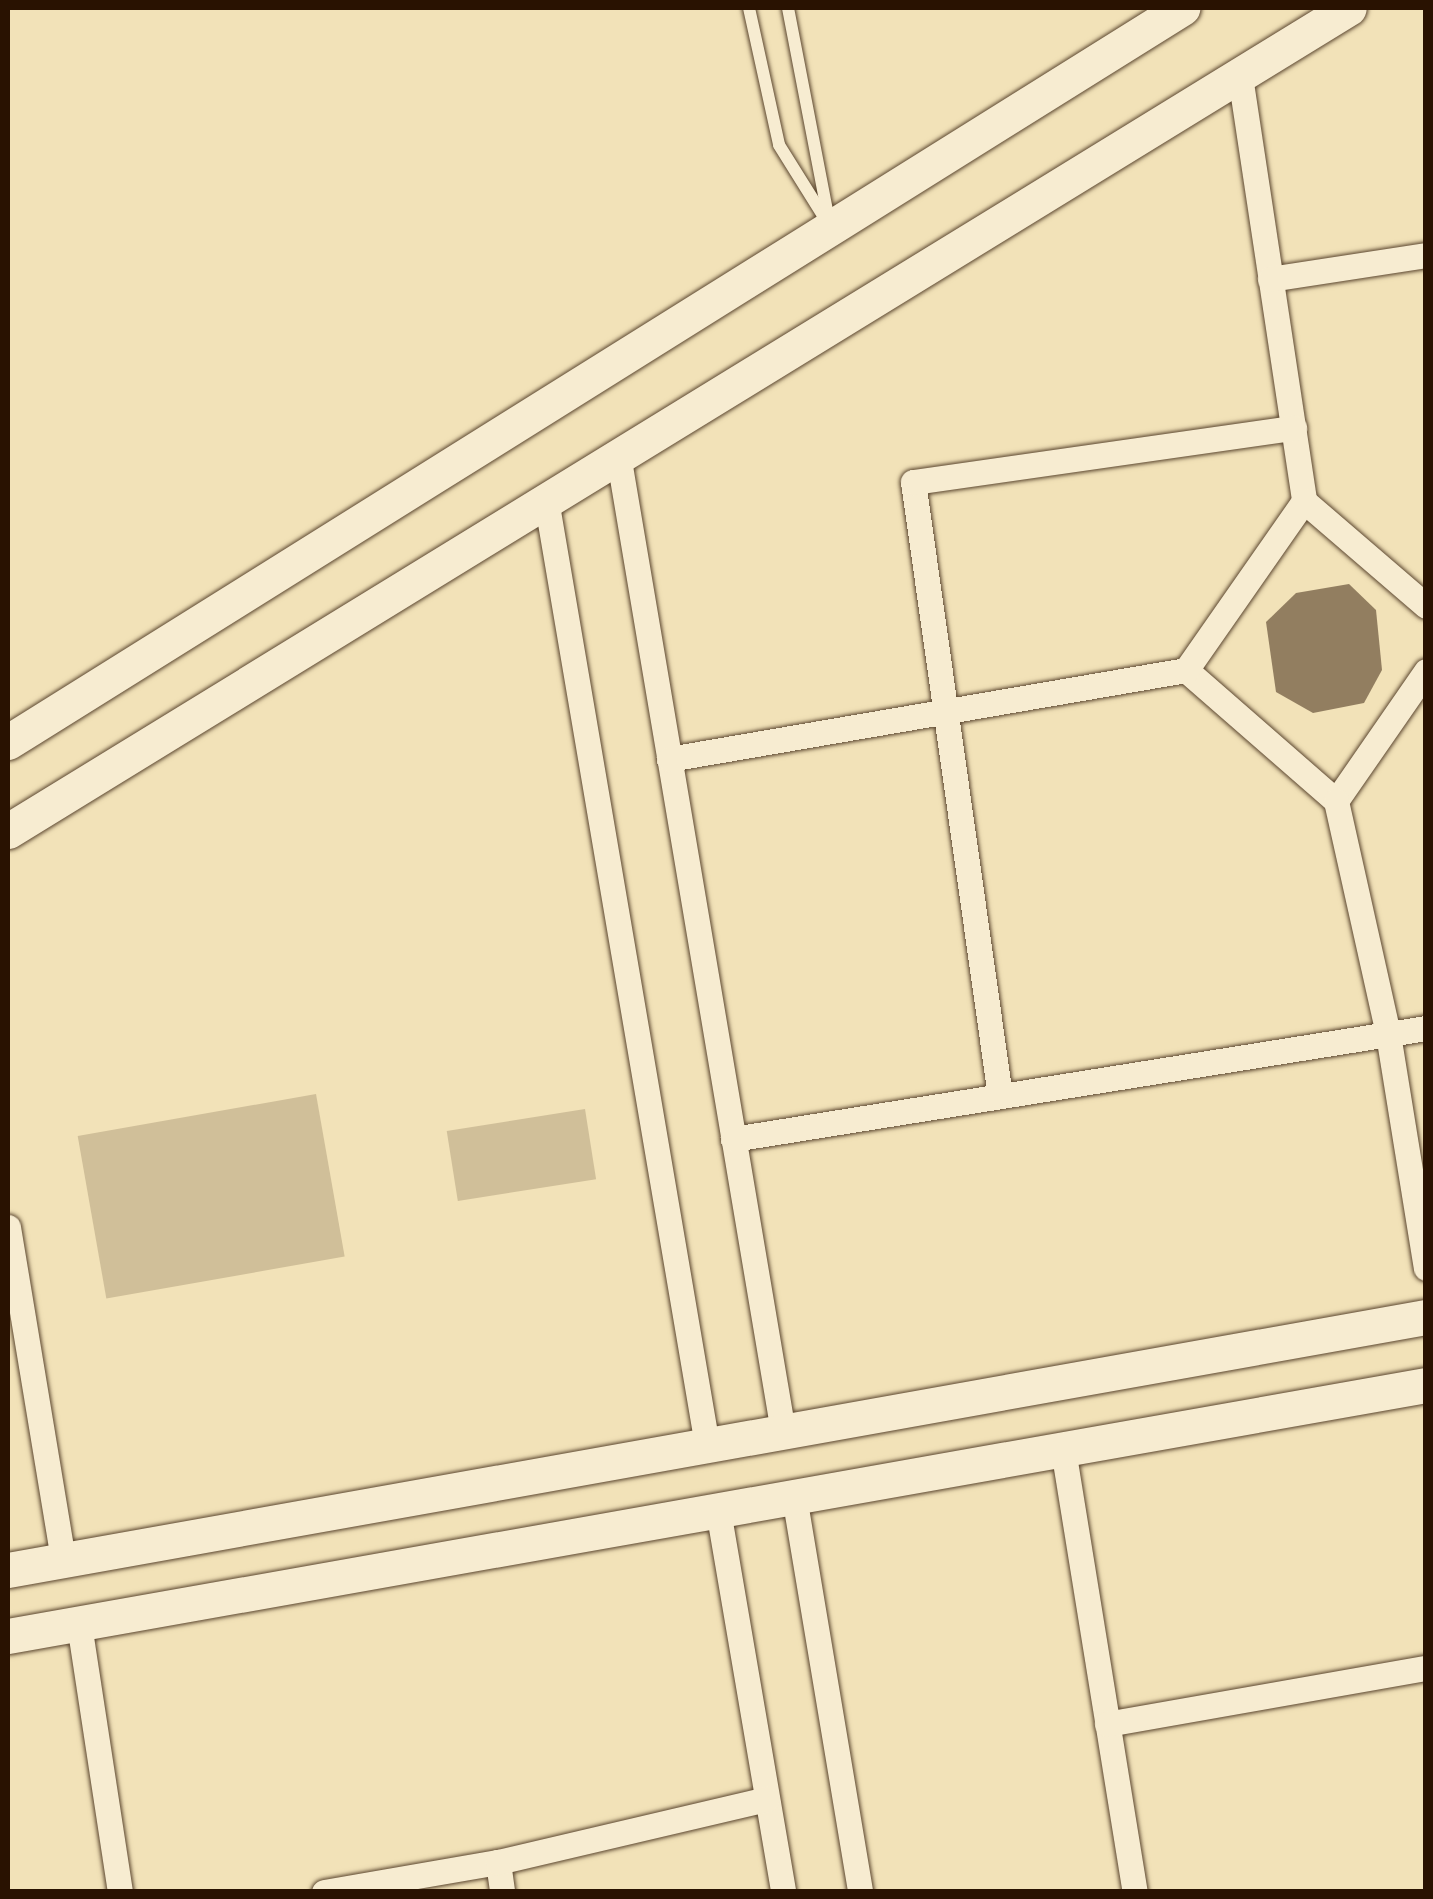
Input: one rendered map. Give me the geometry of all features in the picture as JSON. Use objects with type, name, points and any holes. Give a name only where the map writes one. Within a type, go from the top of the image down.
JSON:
[{"type":"street","points":[[8,742],[1182,8]]},
{"type":"street","points":[[8,831],[547,506],[1349,8]]},
{"type":"street","points":[[1240,76],[1304,501],[1426,606]]},
{"type":"street","points":[[1270,279],[1426,255]]},
{"type":"street","points":[[1000,1096],[913,482],[1294,428]]},
{"type":"street","points":[[619,460],[783,1432]]},
{"type":"street","points":[[669,759],[1186,670],[1304,501]]},
{"type":"street","points":[[547,506],[707,1446]]},
{"type":"street","points":[[1186,670],[1336,801],[1388,1034],[1426,1268]]},
{"type":"street","points":[[1336,801],[1426,671]]},
{"type":"street","points":[[733,1139],[1426,1028]]},
{"type":"street","points":[[8,1226],[11,1264],[63,1560]]},
{"type":"street","points":[[8,1570],[1426,1317]]},
{"type":"street","points":[[8,1636],[1426,1385]]},
{"type":"street","points":[[1063,1448],[1135,1892]]},
{"type":"street","points":[[794,1496],[860,1892]]},
{"type":"street","points":[[718,1510],[783,1892]]},
{"type":"street","points":[[79,1624],[120,1892]]},
{"type":"street","points":[[1108,1724],[1426,1668]]},
{"type":"street","points":[[324,1892],[498,1862],[767,1799]]},
{"type":"street","points":[[498,1862],[502,1892]]},
{"type":"lane","points":[[749,8],[779,145],[830,228]]},
{"type":"lane","points":[[788,8],[830,228]]},
{"type":"shaded area","points":[[316,1094],[345,1256],[106,1299],[78,1136]]},
{"type":"shaded area","points":[[585,1109],[596,1179],[458,1201],[447,1131]]},
{"type":"building","points":[[1349,584],[1376,610],[1382,670],[1364,703],[1313,713],[1276,692],[1266,622],[1296,593]]}]
